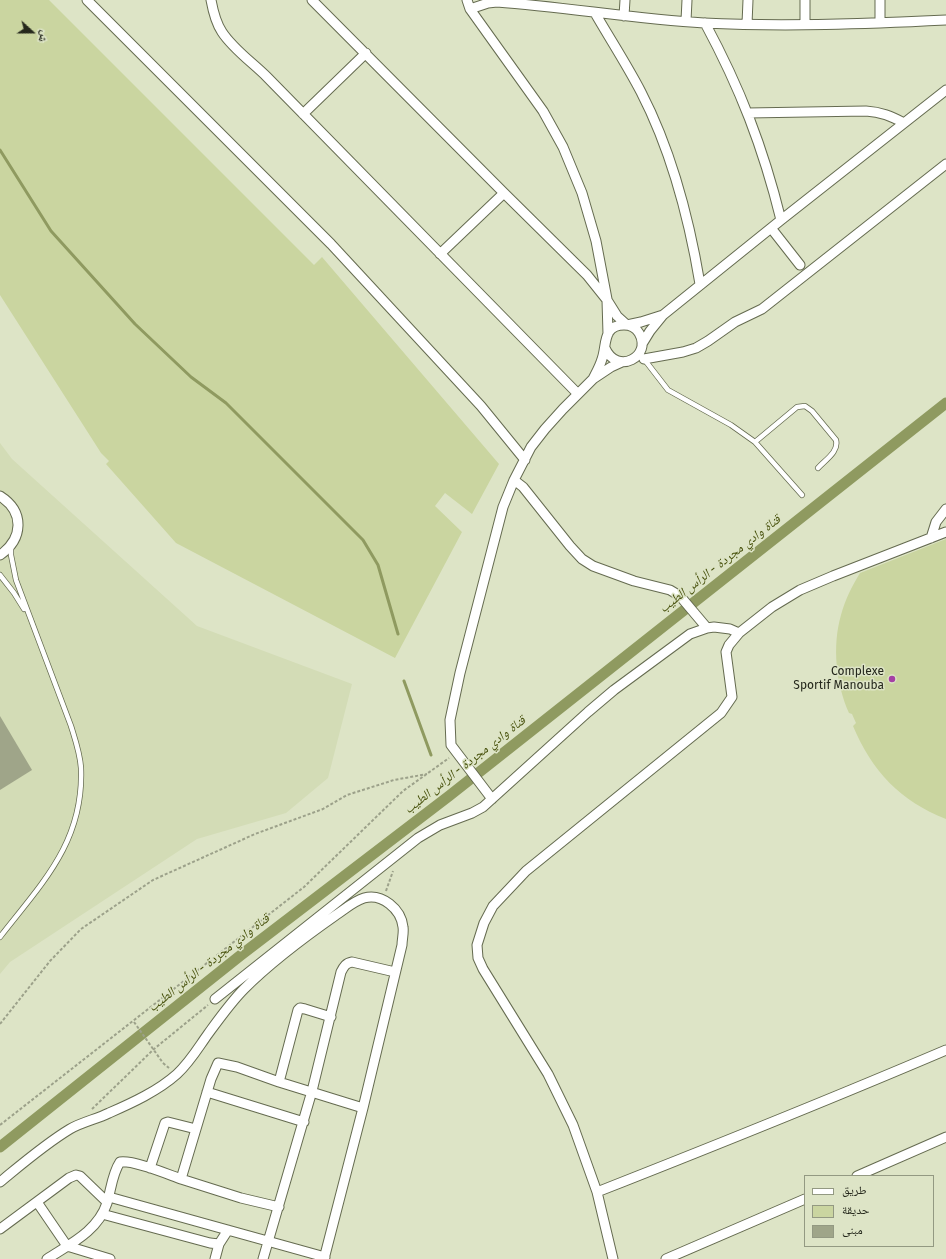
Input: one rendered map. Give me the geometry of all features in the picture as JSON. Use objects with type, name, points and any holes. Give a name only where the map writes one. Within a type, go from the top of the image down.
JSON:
[{"type":"street","points":[[87,0],[331,244],[481,406],[525,460]]},
{"type":"street","points":[[211,0],[217,22],[222,32],[578,394]]},
{"type":"street","points":[[312,0],[587,275],[607,300],[617,316],[638,332],[641,338],[642,356]]},
{"type":"street","points":[[467,0],[470,9],[543,111],[563,147],[582,193],[596,241],[607,300],[608,334],[602,360],[593,379]]},
{"type":"street","points":[[624,16],[625,0]]},
{"type":"street","points":[[686,22],[687,0]]},
{"type":"street","points":[[747,24],[748,0]]},
{"type":"street","points":[[804,0],[805,24]]},
{"type":"street","points":[[880,0],[880,23]]},
{"type":"street","points":[[470,9],[488,3],[497,2],[565,5],[595,13],[686,22],[747,24],[880,23],[946,20]]},
{"type":"street","points":[[595,13],[641,93],[660,135],[684,205],[700,284]]},
{"type":"street","points":[[705,23],[725,60],[748,113],[762,152],[781,220]]},
{"type":"street","points":[[303,114],[366,53]]},
{"type":"street","points":[[642,344],[650,330],[663,315],[700,284],[946,90]]},
{"type":"street","points":[[748,113],[880,112],[892,116],[904,123]]},
{"type":"street","points":[[490,795],[451,745],[450,720],[460,673],[503,507],[514,480],[531,447],[544,429],[593,379],[611,367],[642,356],[683,352],[696,348],[735,322],[762,310],[946,164]]},
{"type":"street","points":[[440,254],[504,193]]},
{"type":"street","points":[[771,228],[800,265]]},
{"type":"street","points":[[608,334],[615,327],[641,322],[663,315]]},
{"type":"street","points":[[605,348],[611,358],[622,362]]},
{"type":"street","points":[[514,480],[524,487],[582,559],[607,572],[634,581],[670,590],[680,596],[706,628]]},
{"type":"street","points":[[0,496],[11,505],[17,517],[18,527],[16,538],[0,555]]},
{"type":"street","points":[[931,538],[936,522],[946,508]]},
{"type":"street","points":[[613,1259],[597,1192],[573,1125],[548,1074],[483,969],[478,958],[477,945],[484,924],[493,906],[526,871],[721,713],[732,697],[726,652],[729,645],[739,633],[772,607],[800,590],[946,532]]},
{"type":"street","points":[[215,999],[428,831],[483,807],[490,795],[614,690],[690,634],[706,628],[722,628],[739,633]]},
{"type":"street","points":[[0,1182],[27,1160],[71,1129],[133,1101],[160,1086],[176,1074],[194,1056],[208,1034],[244,989],[326,922],[356,902],[370,898],[384,900],[394,908],[399,915],[403,927],[402,945],[363,1108],[324,1258],[268,1240],[108,1200],[80,1176],[76,1175],[69,1178],[0,1229]]},
{"type":"street","points":[[263,1259],[304,1122],[341,972],[344,966],[348,963],[356,962],[395,972]]},
{"type":"street","points":[[279,1082],[298,1010],[300,1008],[305,1009],[331,1017]]},
{"type":"street","points":[[597,1192],[738,1137],[946,1050]]},
{"type":"street","points":[[181,1179],[211,1079],[218,1063],[237,1067],[279,1082],[363,1108]]},
{"type":"street","points":[[207,1092],[304,1122]]},
{"type":"street","points":[[150,1168],[165,1123],[168,1122],[196,1129]]},
{"type":"street","points":[[859,1175],[946,1137]]},
{"type":"street","points":[[47,1259],[94,1226],[102,1214],[108,1200],[120,1162],[150,1168],[241,1198],[279,1207]]},
{"type":"street","points":[[666,1259],[804,1198]]},
{"type":"street","points":[[37,1202],[67,1246],[110,1259]]},
{"type":"street","points":[[102,1214],[210,1243],[219,1244]]},
{"type":"street","points":[[215,1259],[219,1244],[228,1230]]},
{"type":"lane","points":[[642,356],[668,390],[731,425],[755,442],[802,495]]},
{"type":"lane","points":[[755,442],[797,408],[805,406],[812,411],[837,443],[836,449],[818,468]]},
{"type":"lane","points":[[0,937],[50,873],[63,851],[72,831],[80,789],[81,767],[73,732],[28,616],[16,580],[11,555],[11,545]]},
{"type":"lane","points":[[0,575],[14,593],[28,616]]},
{"type":"path","points":[[0,1125],[134,1022],[304,887],[404,791],[457,752]]},
{"type":"path","points":[[0,1024],[50,961],[81,929],[153,880],[255,834],[323,809],[347,795],[394,780],[427,774]]},
{"type":"path","points":[[384,900],[398,855]]},
{"type":"path","points":[[88,1113],[154,1049],[215,999]]},
{"type":"path","points":[[134,1022],[163,1063]]},
{"type":"shaded area","points":[[0,443],[12,459],[197,626],[352,684],[328,778],[286,813],[197,839],[10,962],[0,974]]},
{"type":"green space","points":[[0,0],[49,0],[314,265],[322,257],[499,464],[472,514],[445,493],[435,506],[462,532],[395,658],[176,543],[106,464],[109,461],[101,453],[0,295]]},
{"type":"green space","name":"Complexe Sportif Manouba","points":[[946,539],[946,819],[930,812],[901,794],[889,783],[869,757],[853,726],[856,723],[852,714],[849,713],[841,690],[838,677],[836,652],[838,627],[843,609],[849,593],[860,573]]},
{"type":"building","points":[[0,716],[32,770],[0,790]]},
{"type":"waterway","points":[[0,150],[51,231],[135,324],[191,377],[226,403],[363,540],[378,565],[398,634]]},
{"type":"waterway","name":"قناة وادي مجردة - الرأس الطيب","points":[[0,1147],[241,955],[449,796],[946,403]]},
{"type":"waterway","points":[[404,681],[431,755]]},
{"type":"place","name":"Complexe Sportif Manouba","points":[[892,679]]}]
